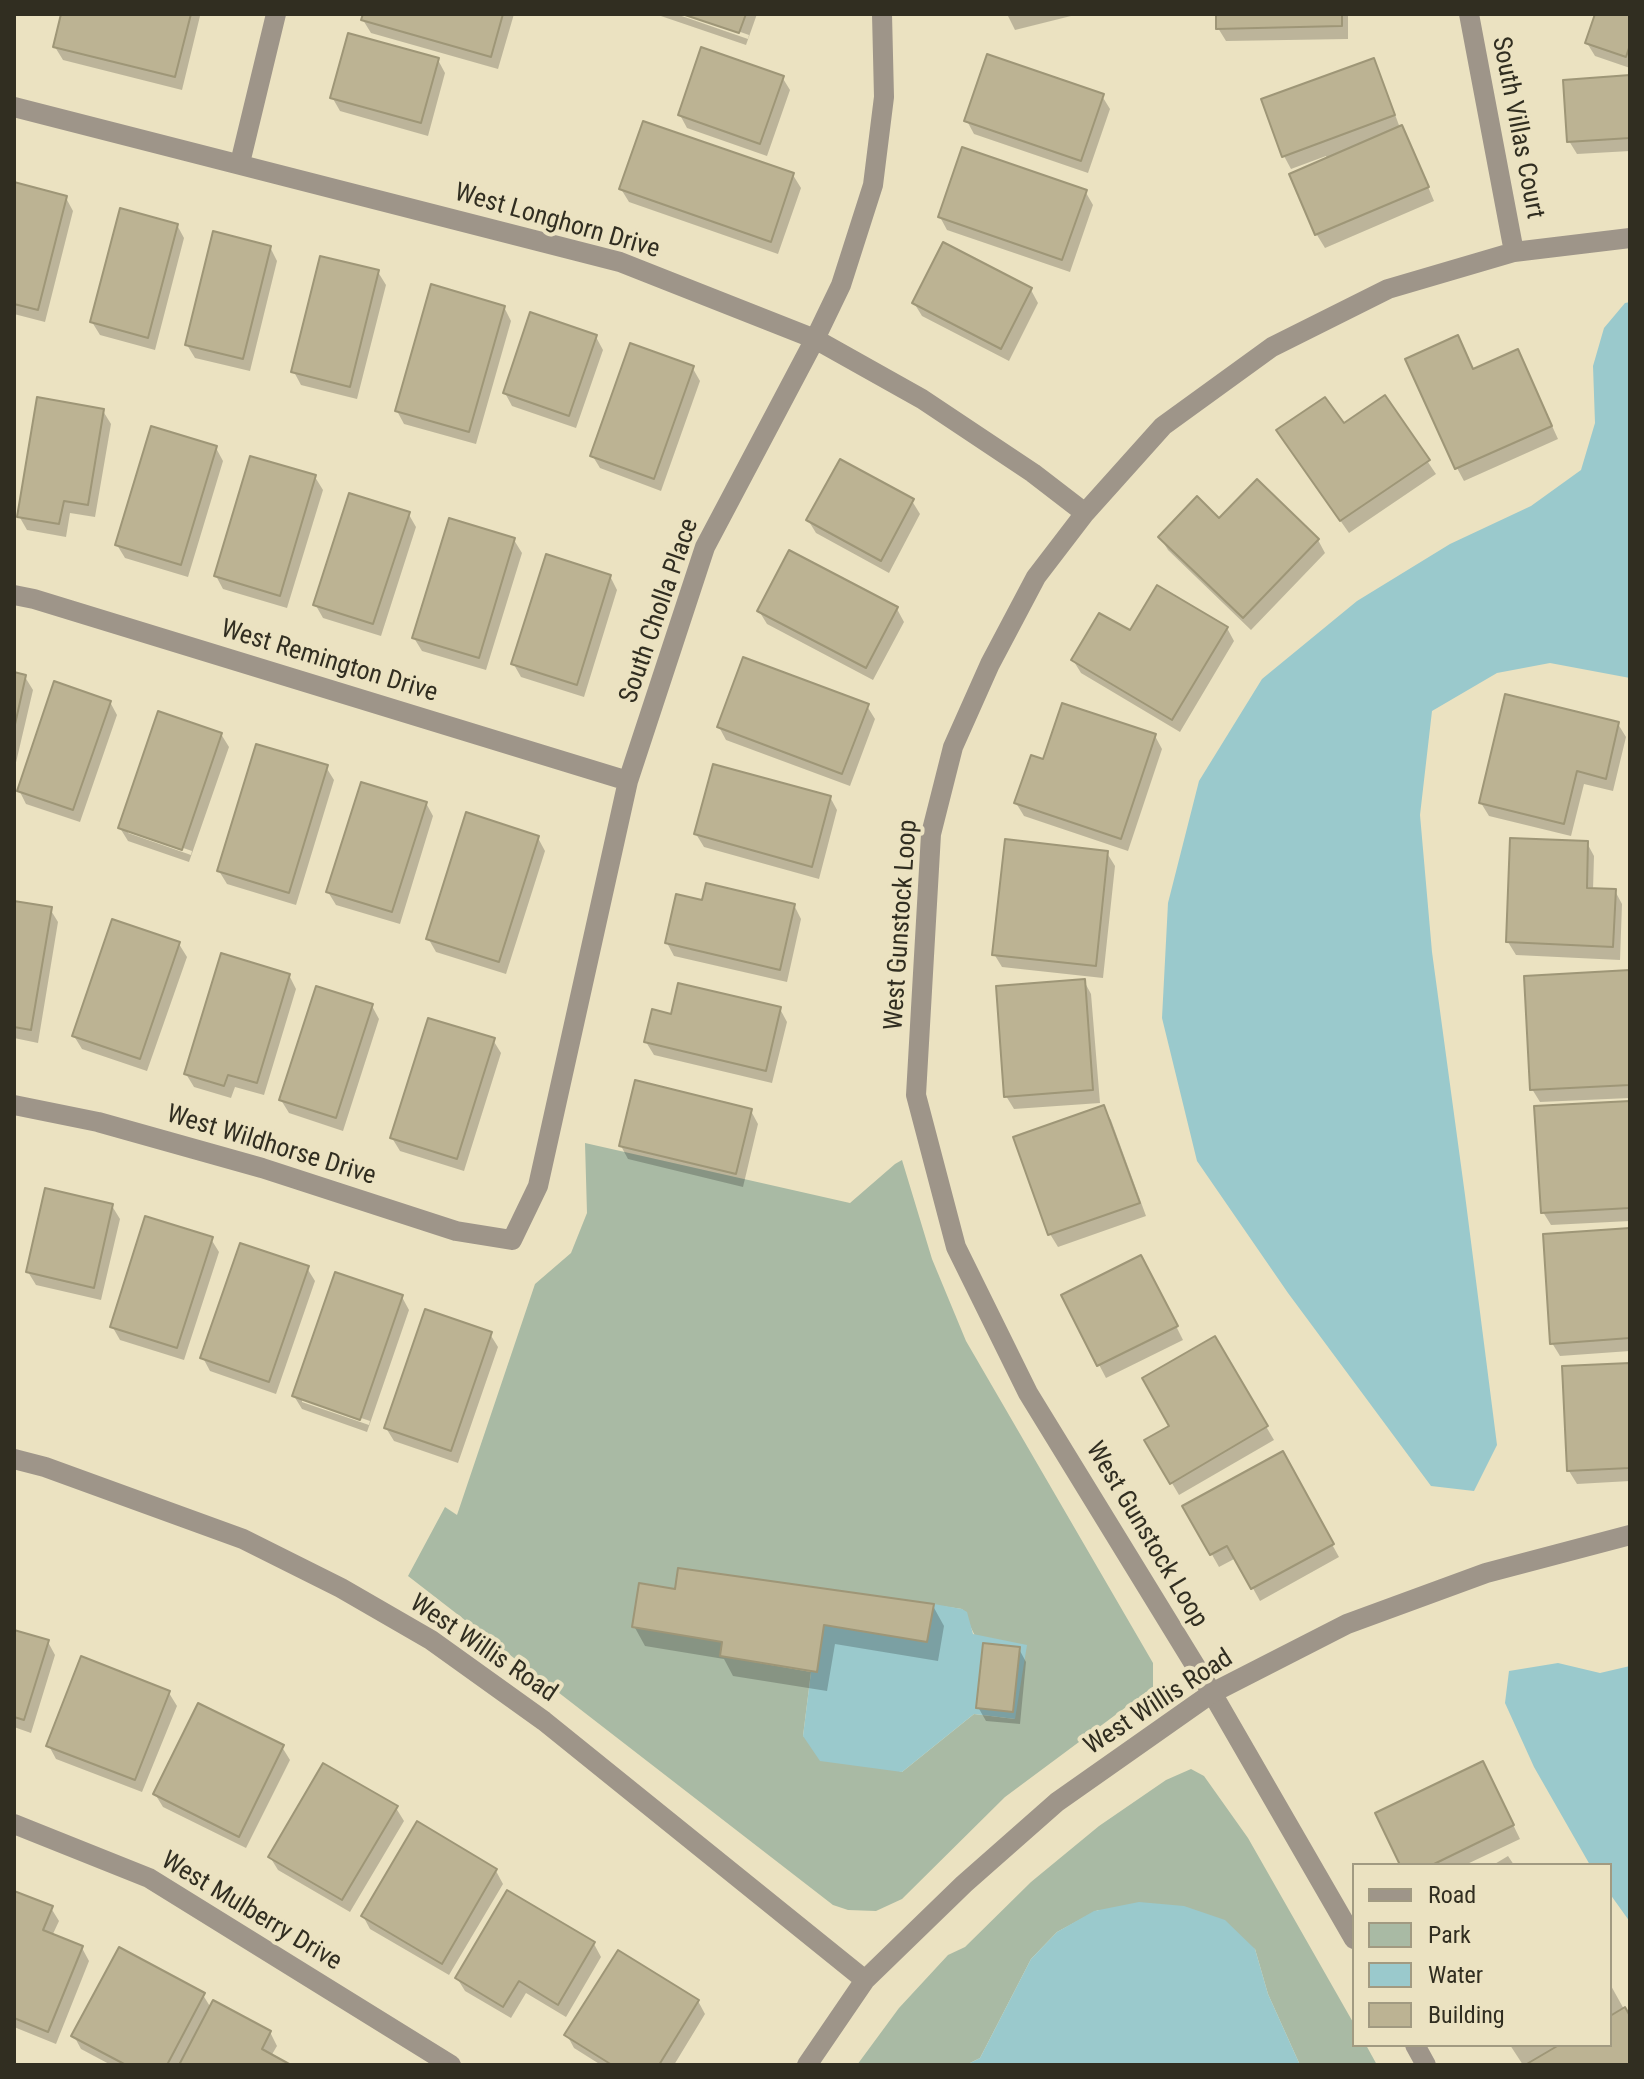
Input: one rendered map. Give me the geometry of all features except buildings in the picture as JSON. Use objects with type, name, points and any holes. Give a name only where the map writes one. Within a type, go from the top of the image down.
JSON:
[{"type":"street","points":[[240,163],[276,14]]},
{"type":"street","name":"South Cholla Place","points":[[512,1240],[538,1186],[628,781],[705,547],[841,285],[873,185],[884,97],[882,14]]},
{"type":"street","name":"South Villas Court","points":[[1469,14],[1514,252]]},
{"type":"street","name":"West Longhorn Drive","points":[[14,107],[620,262],[815,339],[922,399],[1033,473],[1085,513]]},
{"type":"street","name":"West Gunstock Loop","points":[[1352,1936],[1212,1693],[1028,1393],[956,1247],[916,1095],[931,834],[953,747],[990,664],[1036,577],[1085,513],[1163,426],[1272,347],[1388,289],[1514,252],[1630,238]]},
{"type":"street","name":"West Remington Drive","points":[[14,595],[628,781]]},
{"type":"street","name":"West Wildhorse Drive","points":[[14,1105],[98,1122],[262,1168],[456,1231],[512,1240]]},
{"type":"street","name":"West Willis Road","points":[[14,1459],[45,1467],[243,1539],[341,1588],[431,1640],[544,1721],[865,1980]]},
{"type":"street","name":"West Willis Road","points":[[812,2058],[865,1980],[964,1884],[1057,1802],[1212,1693],[1347,1624],[1486,1573],[1630,1535]]},
{"type":"street","name":"West Mulberry Drive","points":[[14,1824],[149,1878],[451,2065]]},
{"type":"street","points":[[1416,2047],[1426,2065]]},
{"type":"green space","points":[[585,1143],[850,1203],[902,1160],[932,1259],[966,1341],[1153,1663],[1153,1687],[1005,1797],[902,1899],[876,1911],[848,1910],[833,1905],[408,1576],[445,1507],[457,1515],[535,1284],[571,1253],[587,1213]],"holes":[[[679,1568],[962,1609],[1015,1719],[974,1714],[902,1772],[803,1736],[811,1672],[720,1656],[722,1642],[632,1627],[639,1583],[675,1589]]]},
{"type":"green space","points":[[1191,1769],[1204,1776],[1248,1838],[1352,2020],[1352,2047],[1367,2047],[1377,2065],[1300,2065],[1268,1994],[1255,1949],[1098,1910],[1057,1932],[1031,1959],[980,2058],[966,2065],[857,2065],[899,2008],[948,1955],[965,1947],[1031,1882],[1099,1826],[1166,1780]]},
{"type":"water","points":[[1630,302],[1630,678],[1550,663],[1497,673],[1432,711],[1420,815],[1432,952],[1497,1445],[1474,1491],[1431,1486],[1288,1293],[1197,1161],[1162,1018],[1168,903],[1199,781],[1262,679],[1357,601],[1450,544],[1531,506],[1581,470],[1595,423],[1593,366],[1604,328],[1625,303]]},
{"type":"water","points":[[934,1604],[967,1612],[973,1634],[1027,1645],[1015,1719],[974,1714],[902,1772],[820,1761],[803,1736],[811,1672],[817,1672],[824,1625],[927,1642]]},
{"type":"water","points":[[1558,1663],[1600,1673],[1630,1666],[1630,1922],[1612,1897],[1612,1863],[1589,1863],[1534,1767],[1505,1703],[1509,1671]]},
{"type":"water","points":[[1139,1902],[1184,1906],[1225,1920],[1255,1949],[1268,1994],[1300,2065],[966,2065],[980,2058],[1031,1959],[1057,1932],[1094,1911]]}]
